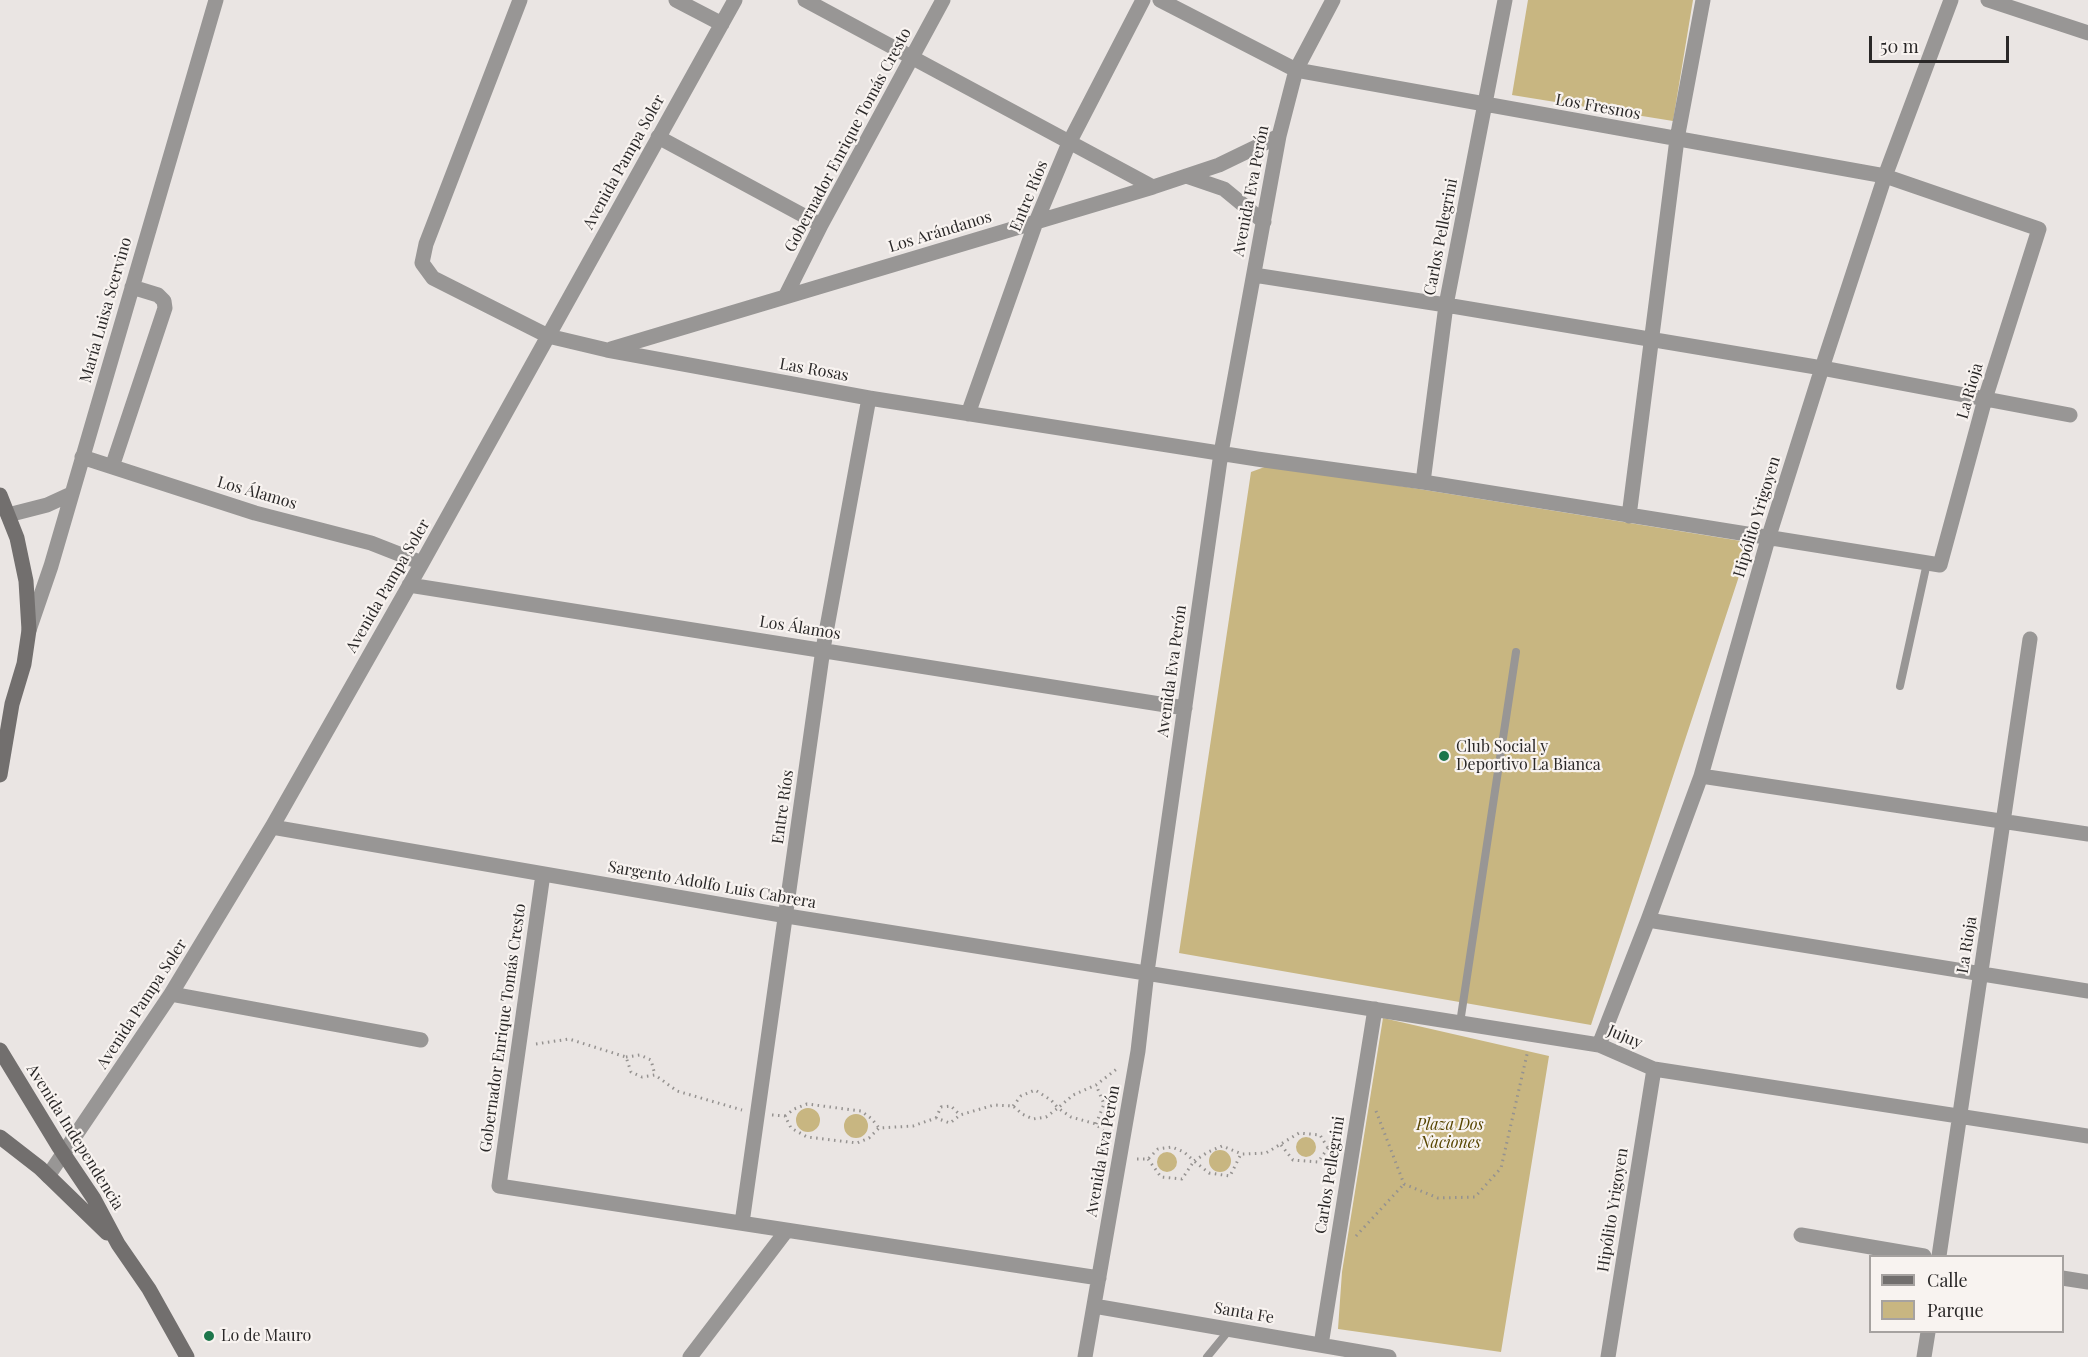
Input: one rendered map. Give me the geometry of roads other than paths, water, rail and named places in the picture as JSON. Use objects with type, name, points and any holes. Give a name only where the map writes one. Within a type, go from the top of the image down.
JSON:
[{"type":"main road","points":[[0,495],[17,538],[26,581],[29,630],[24,664],[12,704],[0,775]]},
{"type":"main road","points":[[0,731],[12,704]]},
{"type":"main road","name":"Avenida Independencia","points":[[1,1056],[94,1198],[118,1244],[149,1289],[187,1357]]},
{"type":"main road","name":"Avenida Independencia","points":[[0,1137],[48,1176],[118,1244]]},
{"type":"street","name":"María Luisa Scervino","points":[[29,630],[51,566],[216,0]]},
{"type":"street","name":"Las Rosas","points":[[520,0],[426,244],[422,263],[433,278],[548,336],[607,350],[869,398],[1423,482],[1933,564]]},
{"type":"street","points":[[676,0],[722,24]]},
{"type":"street","name":"Avenida Pampa Soler","points":[[48,1176],[171,994],[272,827],[422,563],[735,0]]},
{"type":"street","points":[[805,0],[1153,187]]},
{"type":"street","name":"Gobernador Enrique Tomás Cresto","points":[[785,297],[821,225],[942,0]]},
{"type":"street","name":"Entre Ríos","points":[[968,414],[1036,222],[1070,143],[1143,0]]},
{"type":"street","name":"Los Fresnos","points":[[1160,0],[1296,70],[1885,176],[2039,229]]},
{"type":"street","name":"Avenida Eva Perón","points":[[1085,1357],[1138,1051],[1147,972],[1221,453],[1279,136],[1296,70],[1333,0]]},
{"type":"street","name":"Carlos Pellegrini","points":[[1423,482],[1446,305],[1505,0]]},
{"type":"street","points":[[1629,516],[1677,139],[1703,0]]},
{"type":"street","name":"Hipólito Yrigoyen","points":[[1599,1045],[1701,776],[1768,539],[1822,368],[1885,176],[1951,0]]},
{"type":"street","points":[[1988,0],[2088,33]]},
{"type":"street","name":"Los Arándanos","points":[[607,350],[1153,187],[1219,165],[1279,136]]},
{"type":"street","points":[[658,137],[821,225]]},
{"type":"street","points":[[1186,176],[1224,189],[1264,222]]},
{"type":"street","name":"La Rioja","points":[[1933,564],[2039,229]]},
{"type":"street","points":[[1254,275],[1822,368],[2070,416]]},
{"type":"street","points":[[112,467],[165,308],[164,301],[158,295],[132,286]]},
{"type":"street","name":"Entre Ríos","points":[[742,1223],[823,649],[869,398]]},
{"type":"street","name":"Los Álamos","points":[[81,457],[255,513],[371,543],[422,563]]},
{"type":"street","points":[[8,515],[46,505],[71,494]]},
{"type":"street","name":"Los Álamos","points":[[409,585],[1185,708]]},
{"type":"street","name":"La Rioja","points":[[1939,1255],[2030,639]]},
{"type":"street","points":[[1701,776],[2088,834]]},
{"type":"street","name":"Sargento Adolfo Luis Cabrera","points":[[272,827],[787,916],[1147,972]]},
{"type":"street","name":"Gobernador Enrique Tomás Cresto","points":[[543,874],[499,1186],[742,1223]]},
{"type":"street","points":[[1648,920],[2088,991]]},
{"type":"street","name":"Jujuy","points":[[1147,972],[1599,1045],[1654,1069],[2088,1137]]},
{"type":"street","points":[[171,994],[421,1040]]},
{"type":"street","name":"Carlos Pellegrini","points":[[1321,1345],[1375,1009]]},
{"type":"street","name":"Hipólito Yrigoyen","points":[[1608,1357],[1654,1069]]},
{"type":"street","points":[[742,1223],[1099,1278]]},
{"type":"street","points":[[690,1357],[787,1230]]},
{"type":"street","points":[[1801,1235],[1913,1255]]},
{"type":"street","points":[[2064,1278],[2088,1282]]},
{"type":"street","name":"Santa Fe","points":[[1094,1306],[1389,1357]]},
{"type":"street","points":[[1924,1357],[1928,1333]]},
{"type":"lane","points":[[1900,686],[1933,564]]},
{"type":"lane","points":[[1460,1023],[1516,652]]},
{"type":"lane","points":[[1207,1357],[1230,1329]]},
{"type":"place","name":"Club Social y Deportivo La Bianca","points":[[1444,756]]},
{"type":"place","name":"Lo de Mauro","points":[[209,1336]]},
{"type":"park label","name":"Plaza Dos Naciones","points":[[1450,1134]]}]
